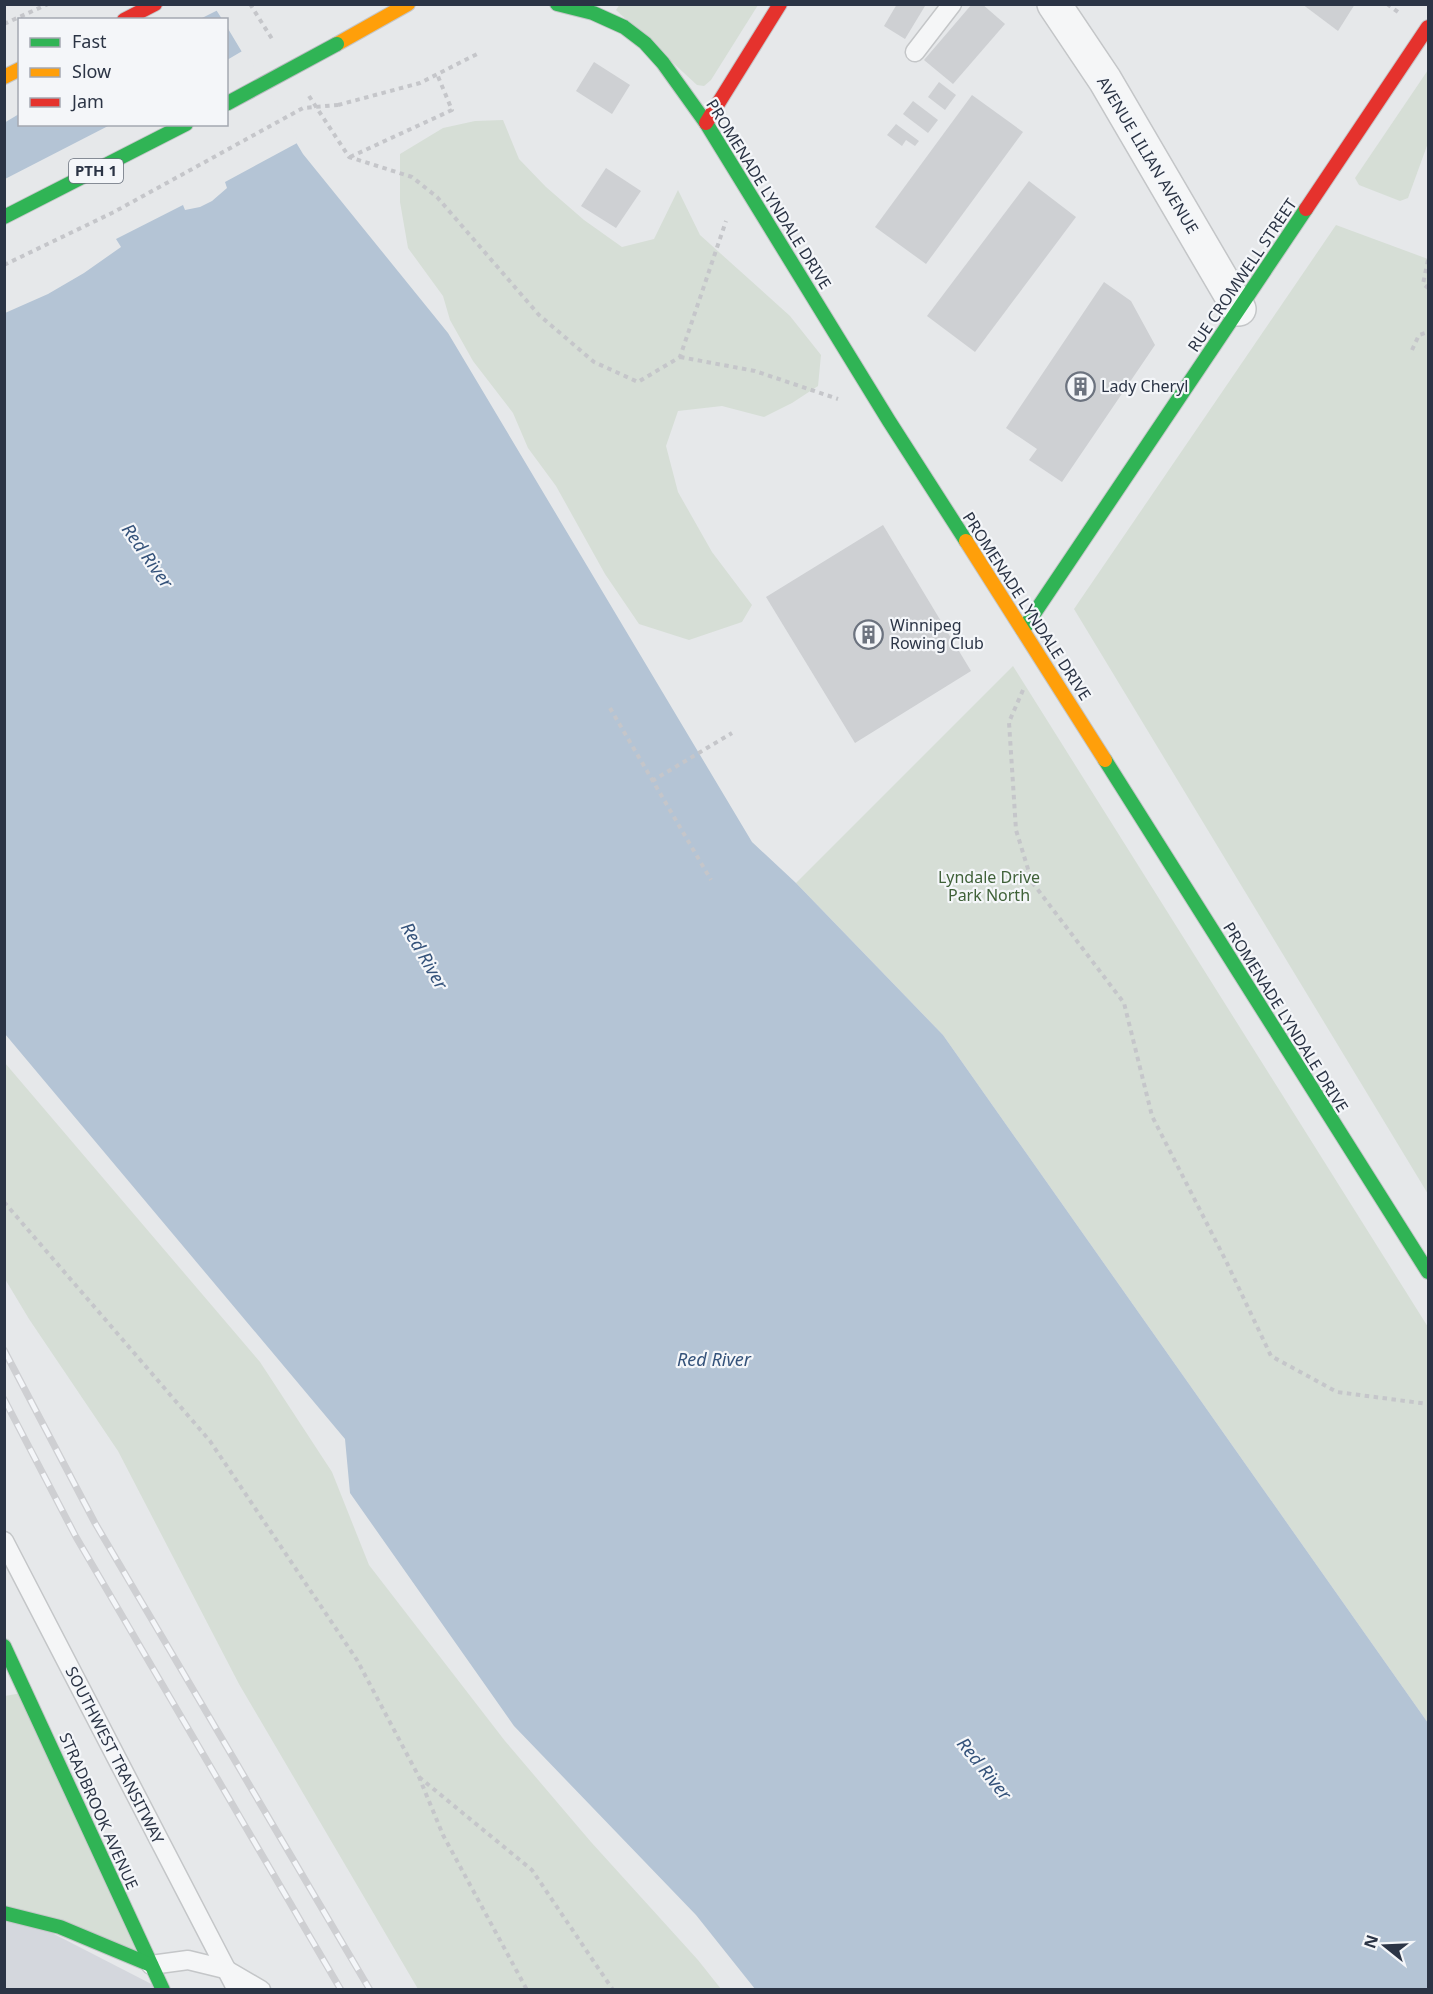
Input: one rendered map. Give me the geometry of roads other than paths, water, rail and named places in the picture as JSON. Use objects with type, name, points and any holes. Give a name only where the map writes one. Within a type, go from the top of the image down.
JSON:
[{"type":"main road","points":[[128,18],[155,4]]},
{"type":"main road","points":[[228,103],[408,4]]},
{"type":"main road","name":"PROMENADE LYNDALE DRIVE","points":[[557,4],[608,19],[635,35],[663,63],[706,123],[889,422],[1049,670],[1428,1272]]},
{"type":"main road","points":[[706,123],[780,4]]},
{"type":"main road","name":"RUE CROMWELL STREET","points":[[1023,630],[1428,27]]},
{"type":"main road","points":[[4,77],[18,70]]},
{"type":"main road","name":"PTH 1","points":[[4,216],[182,126]]},
{"type":"main road","name":"STRADBROOK AVENUE","points":[[4,1646],[163,1989]]},
{"type":"main road","points":[[4,1914],[17,1915],[80,1935],[151,1965]]},
{"type":"street","name":"AVENUE LILIAN AVENUE","points":[[1054,4],[1105,80],[1239,309]]},
{"type":"lane","points":[[915,52],[952,4]]},
{"type":"lane","name":"SOUTHWEST TRANSITWAY","points":[[4,1541],[237,1989]]},
{"type":"lane","points":[[151,1965],[188,1960],[225,1969],[261,1989]]},
{"type":"water","name":"Red River","points":[[4,5],[213,5],[221,18],[18,18],[18,126],[228,126],[228,29],[303,154],[448,333],[752,842],[796,883],[943,1035],[1428,1723],[1428,1989],[755,1989],[696,1915],[514,1726],[350,1493],[345,1439],[5,1034]]},
{"type":"railway","points":[[4,1350],[95,1523],[370,1990]]},
{"type":"railway","points":[[4,1399],[76,1537],[341,1990]]},
{"type":"place","name":"Lady Cheryl","points":[[1080,386]]},
{"type":"place","name":"Winnipeg Rowing Club","points":[[869,634]]},
{"type":"park label","name":"Lyndale Drive Park North","points":[[989,886]]}]
